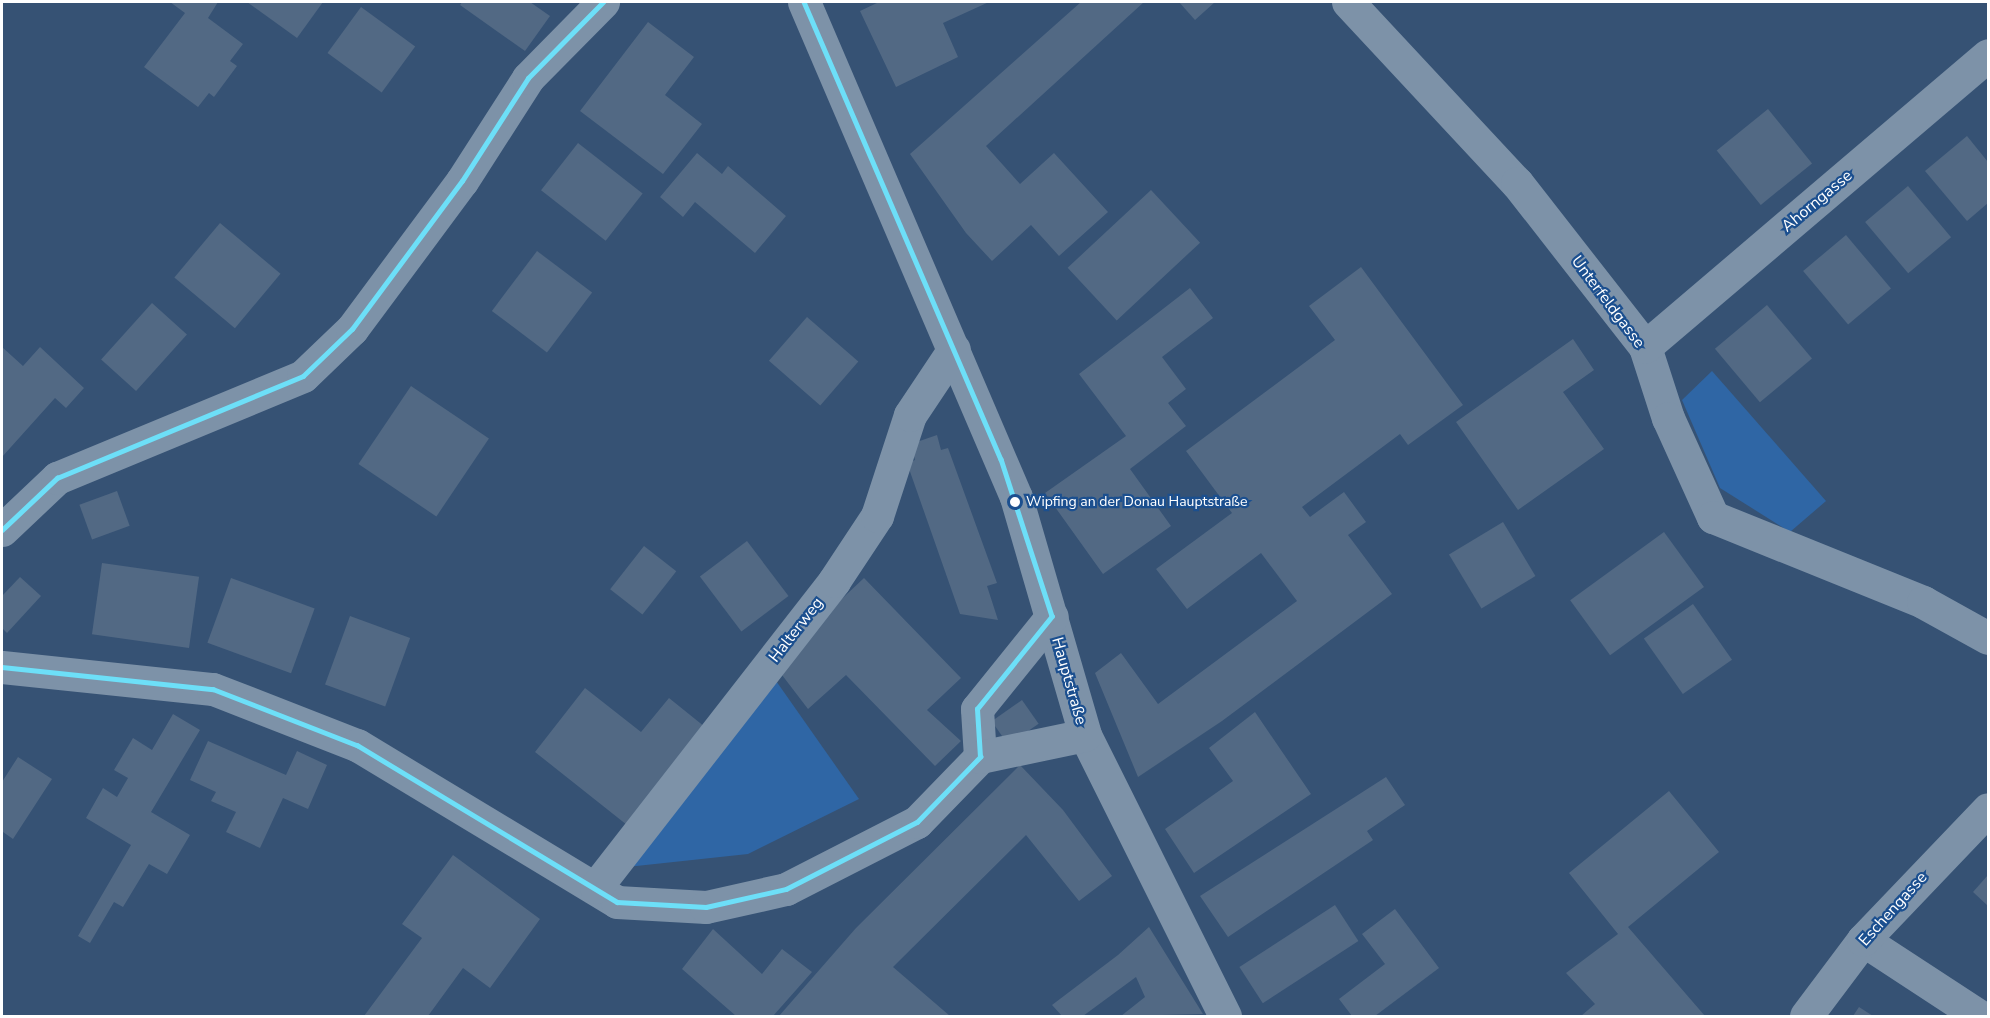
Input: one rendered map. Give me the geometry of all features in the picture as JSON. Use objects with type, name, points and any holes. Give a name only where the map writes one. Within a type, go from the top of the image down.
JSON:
[{"type":"street","points":[[2,530],[57,478],[303,376],[352,329],[462,181],[528,78],[603,2]]},
{"type":"street","name":"Hauptstraße","points":[[804,2],[1016,497],[1052,616],[1062,668],[1084,735],[1225,1017]]},
{"type":"street","name":"Unterfeldgasse","points":[[1348,2],[1517,183],[1645,347],[1668,418],[1713,517],[1923,603],[1989,638]]},
{"type":"street","name":"Ahorngasse","points":[[1645,347],[1989,55]]},
{"type":"street","name":"Halterweg","points":[[596,887],[834,581],[877,516],[910,416],[954,349]]},
{"type":"street","points":[[980,757],[977,709],[1052,616]]},
{"type":"street","points":[[2,667],[213,689],[357,745],[596,887],[617,902],[706,907],[786,889],[917,822],[980,757],[1084,735]]},
{"type":"street","name":"Eschengasse","points":[[1806,1017],[1863,940],[1989,809]]},
{"type":"street","points":[[1863,940],[1979,1017]]},
{"type":"shaded area","points":[[1712,371],[1826,501],[1790,532],[1720,488],[1682,400]]},
{"type":"shaded area","points":[[774,678],[859,799],[748,854],[627,867]]},
{"type":"building","points":[[170,2],[218,2],[208,18],[243,44],[230,61],[237,66],[214,97],[209,93],[198,107],[144,67],[185,13]]},
{"type":"building","points":[[247,2],[323,2],[297,38]]},
{"type":"building","points":[[462,2],[530,2],[550,16],[525,51],[460,5]]},
{"type":"building","points":[[879,2],[989,2],[943,23],[958,57],[896,87],[860,11]]},
{"type":"building","points":[[1081,2],[1144,2],[986,146],[1020,184],[1054,153],[1108,212],[1059,256],[1031,225],[992,261],[966,233],[910,154]]},
{"type":"building","points":[[1179,2],[1215,2],[1195,20]]},
{"type":"building","points":[[361,7],[415,46],[382,92],[327,53]]},
{"type":"building","points":[[648,22],[694,57],[665,95],[702,124],[663,174],[580,111]]},
{"type":"building","points":[[1768,109],[1812,163],[1761,205],[1717,151]]},
{"type":"building","points":[[1967,136],[1988,162],[1988,203],[1967,221],[1925,171]]},
{"type":"building","points":[[578,143],[643,193],[606,241],[541,190]]},
{"type":"building","points":[[697,153],[722,174],[728,166],[786,216],[755,253],[695,202],[683,217],[660,197]]},
{"type":"building","points":[[1908,186],[1951,237],[1908,273],[1865,222]]},
{"type":"building","points":[[1151,190],[1200,243],[1117,320],[1068,268]]},
{"type":"building","points":[[220,223],[281,274],[235,328],[174,277]]},
{"type":"building","points":[[1846,235],[1891,289],[1848,325],[1803,271]]},
{"type":"building","points":[[537,251],[592,293],[547,352],[492,311]]},
{"type":"building","points":[[1361,267],[1463,405],[1408,445],[1400,434],[1302,507],[1310,517],[1344,492],[1366,522],[1348,535],[1392,594],[1222,721],[1138,777],[1095,673],[1121,653],[1158,704],[1297,601],[1261,553],[1187,609],[1156,569],[1232,513],[1186,451],[1335,340],[1309,306]]},
{"type":"building","points":[[1190,288],[1213,318],[1162,357],[1186,389],[1168,403],[1186,426],[1130,469],[1171,526],[1103,574],[1045,493],[1126,436],[1079,374]]},
{"type":"building","points":[[152,303],[187,334],[136,391],[101,359]]},
{"type":"building","points":[[1767,305],[1812,359],[1760,402],[1715,349]]},
{"type":"building","points":[[807,317],[858,362],[820,405],[769,361]]},
{"type":"building","points":[[1573,339],[1594,370],[1563,392],[1604,449],[1518,510],[1456,422]]},
{"type":"building","points":[[2,347],[23,366],[40,347],[84,388],[66,408],[55,398],[2,457]]},
{"type":"building","points":[[411,386],[489,439],[436,516],[358,464]]},
{"type":"building","points":[[937,435],[941,450],[948,448],[997,583],[987,586],[998,620],[960,614],[907,463],[915,460],[911,444]]},
{"type":"building","points":[[117,491],[130,526],[92,539],[79,505]]},
{"type":"building","points":[[1503,522],[1535,576],[1481,608],[1449,554]]},
{"type":"building","points":[[1664,532],[1704,587],[1610,655],[1570,600]]},
{"type":"building","points":[[747,541],[789,596],[741,632],[700,577]]},
{"type":"building","points":[[644,546],[676,571],[642,615],[610,589]]},
{"type":"building","points":[[102,563],[199,577],[189,648],[92,634]]},
{"type":"building","points":[[20,577],[41,596],[7,633],[2,628],[2,596]]},
{"type":"building","points":[[231,578],[315,608],[291,673],[207,643]]},
{"type":"building","points":[[864,578],[961,678],[927,710],[961,741],[935,766],[846,675],[808,709],[782,675],[831,609]]},
{"type":"building","points":[[1693,604],[1732,660],[1683,694],[1644,638]]},
{"type":"building","points":[[350,616],[410,638],[385,706],[325,685]]},
{"type":"building","points":[[585,688],[641,732],[669,698],[705,727],[627,825],[535,752]]},
{"type":"building","points":[[1022,700],[1039,724],[1008,745],[992,721]]},
{"type":"building","points":[[1255,712],[1311,794],[1194,873],[1165,829],[1233,781],[1209,748]]},
{"type":"building","points":[[173,714],[200,730],[151,812],[190,835],[167,874],[149,864],[123,907],[114,902],[90,943],[78,936],[131,845],[86,818],[103,788],[117,797],[128,778],[114,770],[133,738],[152,750]]},
{"type":"building","points":[[208,741],[286,775],[297,751],[327,765],[308,809],[283,798],[260,848],[226,832],[236,812],[211,801],[216,792],[190,780]]},
{"type":"building","points":[[18,757],[52,779],[13,839],[3,832],[2,835],[2,782]]},
{"type":"building","points":[[1020,765],[1063,810],[1112,876],[1079,901],[1026,835],[893,967],[950,1016],[779,1016],[856,928]]},
{"type":"building","points":[[1386,777],[1405,805],[1367,831],[1373,840],[1228,937],[1200,896]]},
{"type":"building","points":[[1669,791],[1719,852],[1628,927],[1705,1016],[1581,1016],[1595,1004],[1566,973],[1618,934],[1569,873]]},
{"type":"building","points":[[453,855],[540,919],[490,988],[463,968],[428,1016],[364,1016],[422,938],[402,924]]},
{"type":"building","points":[[1988,875],[1988,906],[1973,892]]},
{"type":"building","points":[[1335,905],[1358,941],[1263,1003],[1239,967]]},
{"type":"building","points":[[1395,909],[1439,968],[1375,1016],[1352,1016],[1339,999],[1385,964],[1362,934]]},
{"type":"building","points":[[1149,927],[1203,1014],[1121,1016],[1145,997],[1136,977],[1083,1016],[1062,1016],[1052,1005],[1118,955]]},
{"type":"building","points":[[713,929],[762,974],[782,949],[812,972],[773,1016],[736,1016],[682,969]]},
{"type":"building","points":[[1859,1007],[1873,1016],[1853,1016]]},
{"type":"transit line","points":[[2,530],[57,478],[303,376],[352,329],[462,181],[528,78],[603,2]]},
{"type":"transit line","points":[[804,2],[1001,459],[1052,616]]},
{"type":"transit line","points":[[2,667],[213,689],[357,745],[617,902],[706,907],[786,889],[917,822],[980,757],[977,709],[1052,616]]},
{"type":"place","name":"Wipfing an der Donau Hauptstraße","points":[[1015,502]]}]
